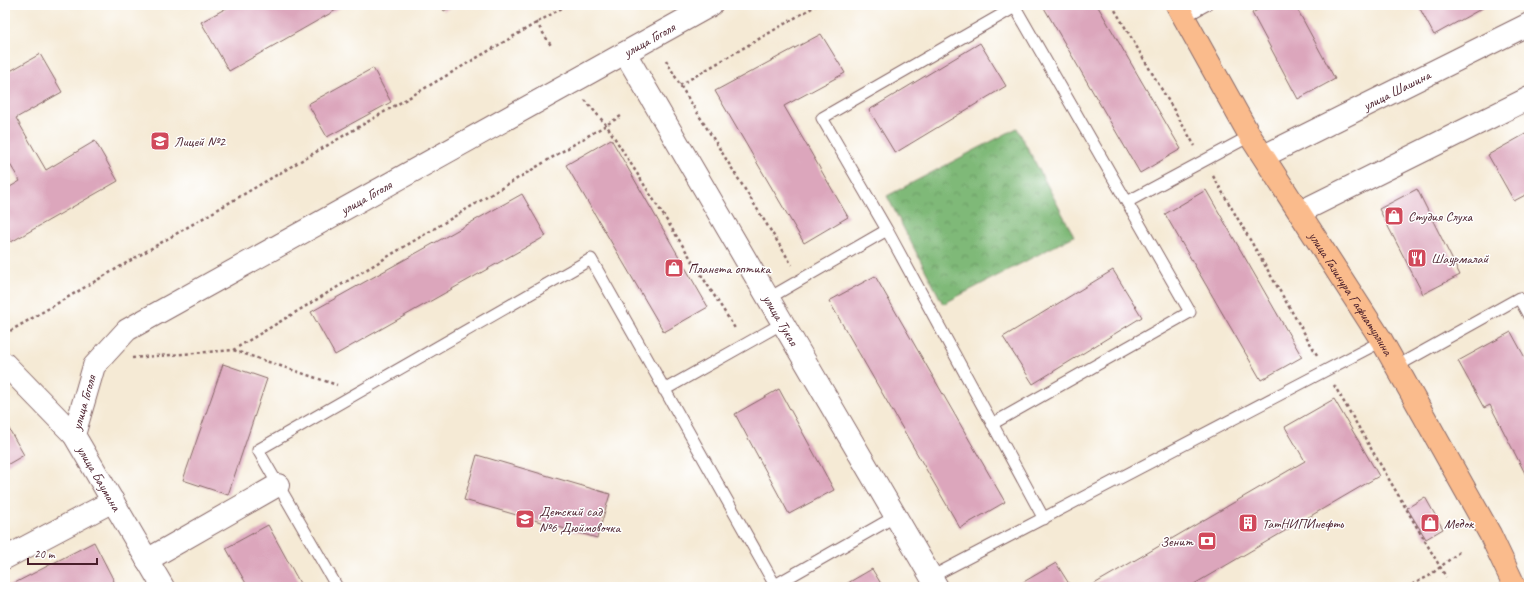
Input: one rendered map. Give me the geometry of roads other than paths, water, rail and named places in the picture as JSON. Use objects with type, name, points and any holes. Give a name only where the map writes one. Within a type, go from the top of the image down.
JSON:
[{"type":"main road","name":"улица Газинура Гафиатуллина","points":[[1180,11],[1250,136],[1382,341],[1490,534],[1516,587]]},
{"type":"street","name":"улица Гоголя","points":[[74,435],[94,366],[127,330],[711,5]]},
{"type":"street","name":"улица Шашина","points":[[1264,156],[1529,24]]},
{"type":"street","name":"улица Тукая","points":[[625,53],[934,582]]},
{"type":"street","points":[[1300,212],[1529,98]]},
{"type":"street","name":"улица Баумана","points":[[5,364],[74,435],[163,587]]},
{"type":"street","points":[[147,560],[278,485]]},
{"type":"street","points":[[5,558],[113,501]]},
{"type":"lane","points":[[1180,11],[1206,5]]},
{"type":"lane","points":[[992,424],[1190,312],[1017,6],[822,118],[887,230],[992,424],[1044,519]]},
{"type":"lane","points":[[1127,202],[1250,136]]},
{"type":"lane","points":[[769,298],[887,230]]},
{"type":"lane","points":[[337,587],[258,450],[591,259],[775,586],[896,516]]},
{"type":"lane","points":[[1396,366],[1519,298],[1529,316]]},
{"type":"lane","points":[[664,390],[783,323]]},
{"type":"lane","points":[[934,582],[1044,519],[1382,341]]},
{"type":"place","name":"Лицей №2","points":[[160,141]]},
{"type":"place","name":"Студия Слуха","points":[[1394,216]]},
{"type":"place","name":"Шаурмалай","points":[[1417,258]]},
{"type":"place","name":"Планета оптика","points":[[674,268]]},
{"type":"place","name":"Детский сад №6 Дюймовочка","points":[[525,519]]},
{"type":"place","name":"ТатНИПИнефть","points":[[1248,523]]},
{"type":"place","name":"Медок","points":[[1430,523]]},
{"type":"place","name":"Зенит","points":[[1207,541]]}]
